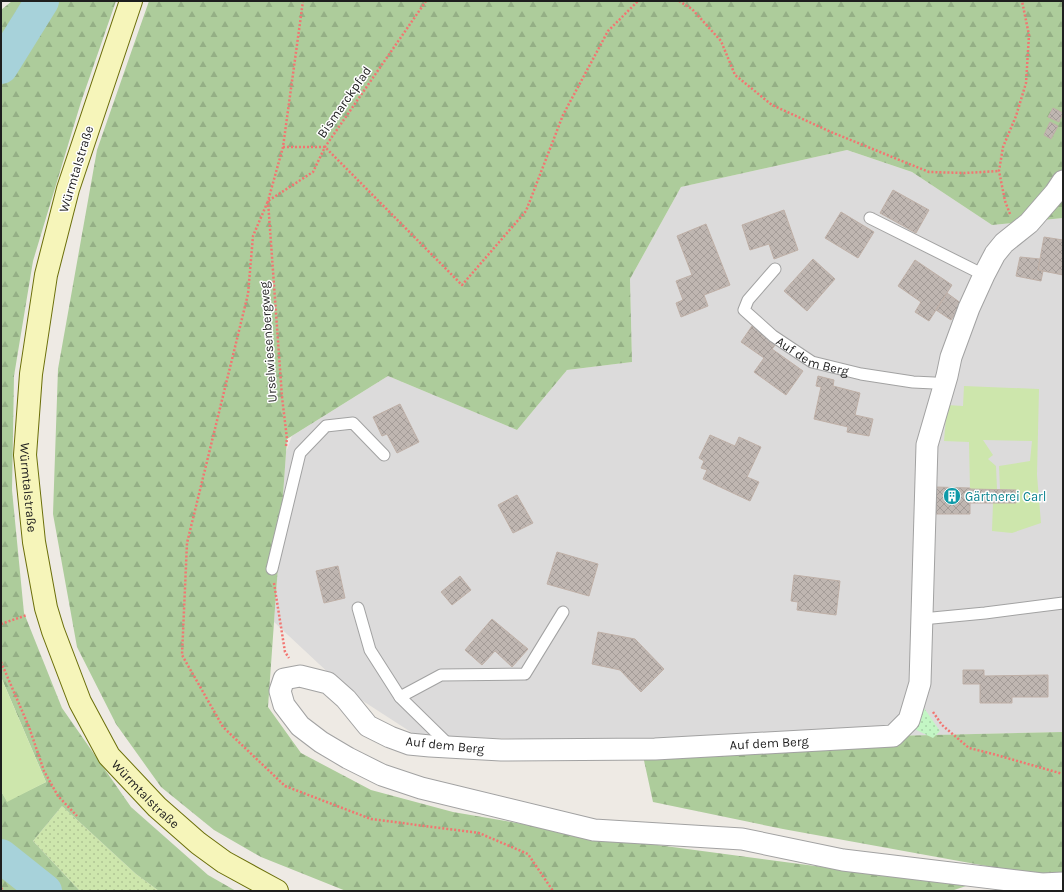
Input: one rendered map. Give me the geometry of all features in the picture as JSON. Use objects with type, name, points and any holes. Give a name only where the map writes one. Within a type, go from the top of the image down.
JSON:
[{"type":"main road","name":"Würmtalstraße","points":[[131,1],[68,189],[46,275],[31,374],[25,455],[34,542],[46,608],[53,631],[80,702],[109,756],[157,807],[198,843],[224,862],[277,891]]},
{"type":"street","name":"Auf dem Berg","points":[[300,676],[328,683],[346,699],[368,726],[390,737],[409,744],[501,750],[654,749],[893,736],[909,720],[920,683],[927,445],[945,386],[951,357],[969,308],[995,254],[1004,243],[1033,218],[1055,193],[1063,181]]},
{"type":"street","points":[[300,676],[284,679],[280,690],[284,705],[300,726],[321,742],[348,758],[382,775],[421,788],[594,830],[742,839],[843,860],[1042,884],[1063,883]]},
{"type":"lane","points":[[870,218],[984,275]]},
{"type":"lane","name":"Auf dem Berg","points":[[775,269],[748,300],[744,310],[773,336],[812,362],[861,374],[913,382],[934,383],[945,386]]},
{"type":"lane","points":[[272,570],[300,453],[321,431],[326,426],[353,423],[384,455]]},
{"type":"lane","points":[[922,619],[985,614],[1063,603]]},
{"type":"lane","points":[[358,608],[370,650],[400,698],[452,747]]},
{"type":"lane","points":[[400,698],[441,675],[525,674],[563,612]]},
{"type":"path","name":"Urselwiesenbergweg","points":[[286,446],[287,439],[282,397],[268,201],[283,147],[303,1]]},
{"type":"path","name":"Bismarckpfad","points":[[268,201],[313,172],[325,147],[426,1]]},
{"type":"path","points":[[283,147],[325,147],[462,285],[526,211],[563,115],[608,31],[638,1]]},
{"type":"path","points":[[679,1],[692,9],[721,41],[734,75],[772,105],[831,132],[929,172],[965,173],[999,171]]},
{"type":"path","points":[[1018,230],[1005,201],[999,171],[1003,147],[1016,116],[1026,83],[1029,35],[1022,1]]},
{"type":"path","points":[[268,201],[253,236],[248,294],[187,543],[182,655],[223,727],[285,786],[371,819],[479,833],[528,854],[553,891]]},
{"type":"path","points":[[272,570],[285,652],[300,676]]},
{"type":"path","points":[[1,624],[46,608]]},
{"type":"path","points":[[1,662],[28,727],[44,771],[58,796],[77,816]]},
{"type":"path","points":[[920,683],[925,702],[942,725],[969,748],[1063,774]]},
{"type":"path","points":[[1,888],[4,891]]},
{"type":"shaded area","points":[[847,150],[912,172],[992,225],[1063,218],[1063,732],[640,742],[417,736],[349,692],[274,622],[286,452],[292,436],[388,376],[517,430],[567,370],[632,362],[630,279],[681,187]]},
{"type":"green space","points":[[12,1],[116,1],[81,102],[33,261],[14,376],[12,490],[24,613],[62,708],[131,807],[208,875],[236,891],[159,891],[136,874],[62,806],[33,841],[80,891],[1,891],[1,791],[7,801],[46,782],[1,677],[1,10]]},
{"type":"green space","points":[[149,1],[1063,1],[1063,218],[992,225],[912,172],[847,150],[681,187],[630,279],[632,362],[567,370],[517,430],[388,376],[287,439],[268,707],[301,753],[371,790],[453,812],[605,838],[966,886],[951,891],[346,891],[261,857],[214,830],[161,787],[116,724],[77,647],[53,514],[58,369],[97,150]]},
{"type":"green space","points":[[964,386],[1039,389],[1037,475],[1041,523],[1012,533],[992,531],[993,503],[1016,503],[1016,490],[1000,489],[999,466],[1030,461],[1032,441],[983,440],[993,455],[988,459],[996,466],[997,489],[970,489],[969,442],[944,441],[947,405],[963,406]]},
{"type":"green space","points":[[1,677],[46,782],[7,802],[1,791]]},
{"type":"green space","points":[[924,708],[940,731],[933,738],[910,727]]},
{"type":"green space","points":[[1063,732],[1063,876],[1047,877],[783,829],[653,802],[640,742]]},
{"type":"green space","points":[[62,806],[136,874],[159,891],[80,891],[33,841]]},
{"type":"building","points":[[1053,108],[1063,113],[1059,122],[1048,117]]},
{"type":"building","points":[[1050,122],[1058,126],[1051,139],[1044,135]]},
{"type":"building","points":[[893,190],[929,210],[916,233],[880,213]]},
{"type":"building","points":[[784,210],[798,250],[774,259],[769,244],[750,250],[742,225]]},
{"type":"building","points":[[841,212],[874,232],[858,258],[825,238]]},
{"type":"building","points":[[706,224],[730,285],[704,295],[708,306],[681,317],[676,303],[683,300],[676,281],[692,275],[677,236]]},
{"type":"building","points":[[1044,237],[1063,240],[1063,275],[1038,270]]},
{"type":"building","points":[[1020,257],[1040,259],[1038,270],[1043,271],[1041,281],[1016,276]]},
{"type":"building","points":[[813,259],[835,279],[807,311],[784,291]]},
{"type":"building","points":[[915,260],[952,285],[929,321],[915,312],[921,302],[898,286]]},
{"type":"building","points":[[947,293],[962,304],[951,320],[936,310]]},
{"type":"building","points":[[752,326],[776,344],[772,349],[803,371],[786,395],[754,372],[764,358],[741,342]]},
{"type":"building","points":[[818,376],[834,380],[833,386],[860,393],[855,415],[873,419],[869,436],[847,432],[848,427],[814,419],[821,387],[816,386]]},
{"type":"building","points":[[400,404],[419,442],[397,453],[387,434],[382,436],[373,417]]},
{"type":"building","points":[[710,435],[735,446],[739,437],[761,447],[747,477],[759,482],[750,501],[703,479],[707,470],[701,468],[704,461],[699,458]]},
{"type":"building","name":"Gärtnerei Carl","points":[[935,487],[970,488],[970,514],[934,514]]},
{"type":"building","points":[[970,489],[1016,490],[1016,503],[970,503]]},
{"type":"building","points":[[517,495],[533,523],[513,533],[498,505]]},
{"type":"building","points":[[557,552],[598,564],[589,596],[547,584]]},
{"type":"building","points":[[338,566],[345,598],[324,603],[316,571]]},
{"type":"building","points":[[794,575],[840,581],[836,615],[797,610],[798,602],[791,601]]},
{"type":"building","points":[[460,576],[471,590],[452,605],[441,592]]},
{"type":"building","points":[[492,619],[528,649],[512,667],[495,651],[482,665],[465,650]]},
{"type":"building","points":[[598,632],[635,639],[664,669],[641,692],[620,670],[592,664]]},
{"type":"building","points":[[963,670],[984,670],[984,676],[1048,675],[1048,697],[1012,697],[1012,703],[980,703],[980,684],[963,684]]},
{"type":"waterway","points":[[1,67],[42,1]]},
{"type":"waterway","points":[[1,856],[45,891]]},
{"type":"place","name":"Gärtnerei Carl","points":[[952,496]]}]
